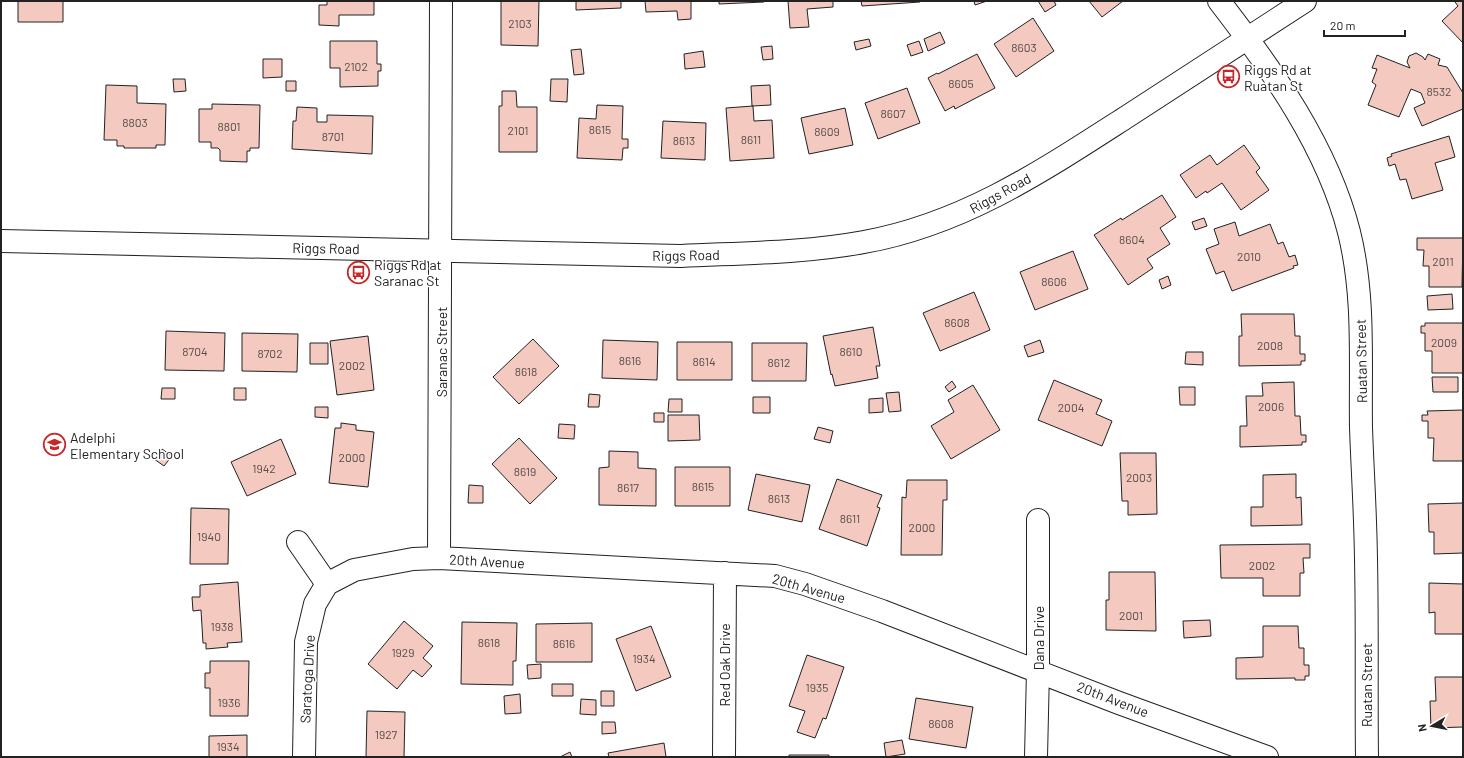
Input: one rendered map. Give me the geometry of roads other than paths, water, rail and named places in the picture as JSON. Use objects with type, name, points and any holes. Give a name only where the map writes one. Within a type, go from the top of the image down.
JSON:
[{"type":"street","name":"Saranac Street","points":[[439,558],[441,1]]},
{"type":"street","name":"Ruatan Street","points":[[1219,1],[1248,38],[1281,86],[1309,133],[1335,191],[1349,233],[1359,300],[1362,354],[1361,423],[1366,523],[1367,757]]},
{"type":"street","name":"Riggs Road","points":[[1,241],[681,256],[788,252],[865,242],[923,227],[962,214],[994,198],[1080,147],[1305,1]]},
{"type":"street","name":"Dana Drive","points":[[1036,757],[1038,670],[1038,520]]},
{"type":"street","points":[[298,542],[327,584]]},
{"type":"street","name":"20th Avenue","points":[[327,584],[354,570],[413,559],[439,558],[725,572],[775,576],[805,584],[882,611],[1267,757]]},
{"type":"street","name":"Red Oak Drive","points":[[724,757],[725,572]]},
{"type":"street","name":"Saratoga Drive","points":[[304,757],[306,642],[315,604],[327,584]]},
{"type":"place","name":"Riggs Rd at Ruatan St","points":[[1228,77]]},
{"type":"place","name":"Riggs Rd at Saranac St","points":[[359,272]]},
{"type":"place","name":"Adelphi Elementary School","points":[[54,445]]}]
